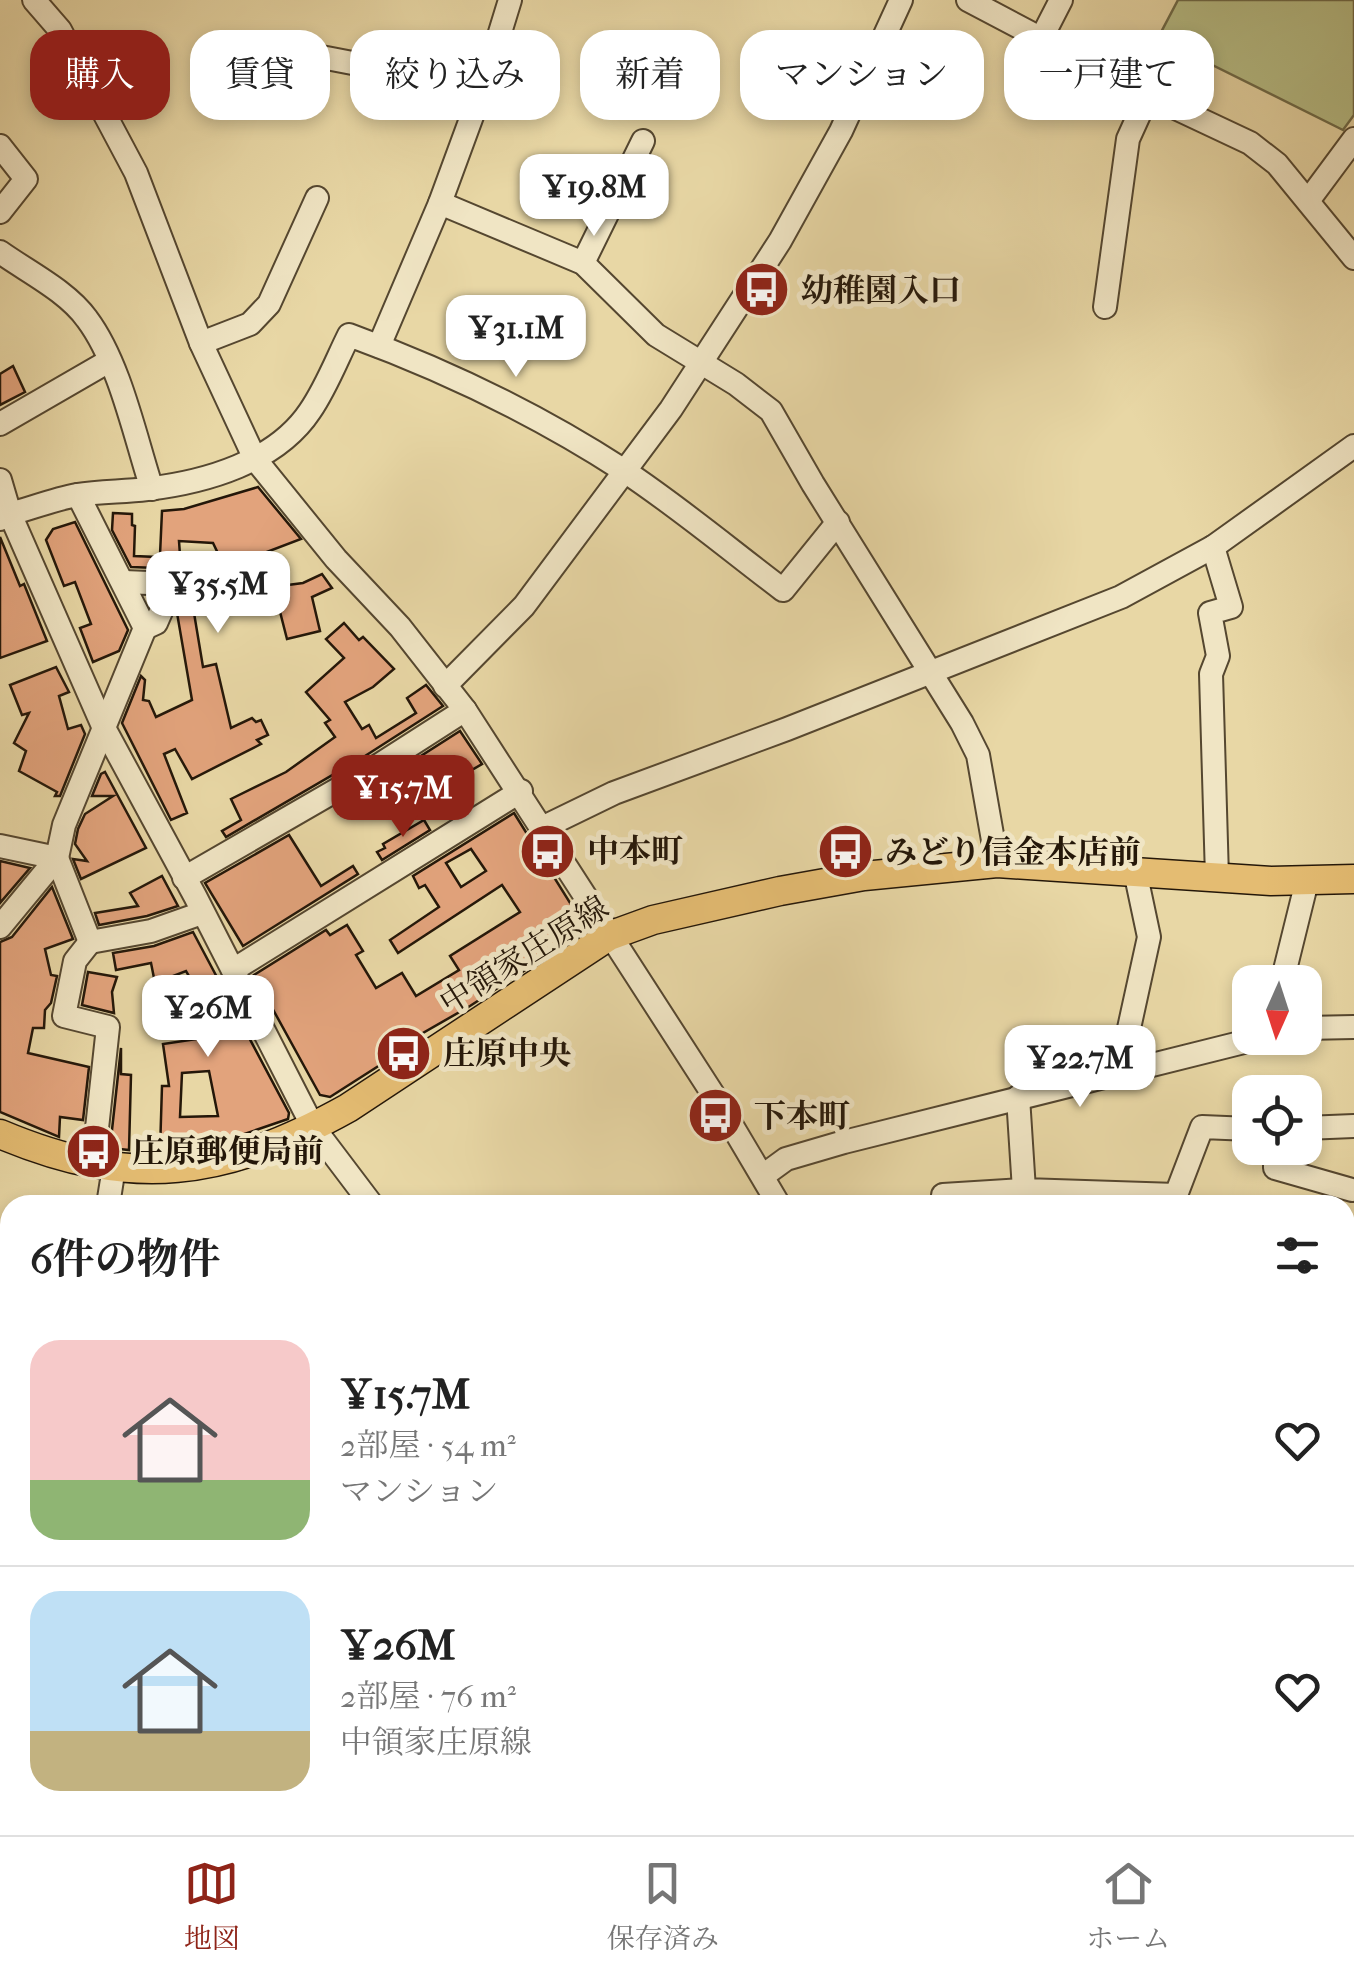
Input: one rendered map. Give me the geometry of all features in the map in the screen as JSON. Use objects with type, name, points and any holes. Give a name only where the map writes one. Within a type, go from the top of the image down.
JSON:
[{"type":"main road","name":"中領家庄原線","points":[[0,1134],[64,1159],[103,1166],[202,1166],[245,1156],[313,1127],[426,1058],[609,936],[653,920],[780,891],[864,876],[996,863],[1217,878],[1354,879]]},
{"type":"street","points":[[34,0],[60,30],[136,173],[201,343],[255,459],[336,560],[400,626],[466,710],[774,1195]]},
{"type":"street","points":[[501,30],[510,0]]},
{"type":"street","points":[[445,686],[524,606],[671,409],[780,241],[840,131],[902,0]]},
{"type":"street","points":[[968,0],[1025,30]]},
{"type":"street","points":[[1046,30],[1061,0]]},
{"type":"street","points":[[380,346],[471,120]]},
{"type":"street","points":[[1105,306],[1128,139],[1137,120]]},
{"type":"street","points":[[1201,120],[1250,143],[1278,164],[1354,258]]},
{"type":"street","points":[[1308,201],[1354,139]]},
{"type":"street","points":[[583,263],[643,141]]},
{"type":"street","points":[[0,146],[26,178],[0,212]]},
{"type":"street","points":[[201,343],[250,324],[269,304],[316,198]]},
{"type":"street","points":[[440,203],[583,263],[656,334],[771,412],[978,755],[996,863]]},
{"type":"street","points":[[0,252],[64,296],[87,319],[108,361],[152,489]]},
{"type":"street","points":[[5,516],[78,495],[152,489],[214,474],[276,448],[310,412],[349,335],[451,375],[533,417],[624,471],[783,590],[838,522]]},
{"type":"street","points":[[0,424],[108,361]]},
{"type":"street","points":[[542,828],[629,787],[787,729],[1121,596],[1213,547],[1354,446]]},
{"type":"street","points":[[0,480],[5,516],[103,726],[313,1127],[360,1195]]},
{"type":"street","points":[[78,495],[145,628]]},
{"type":"street","points":[[1213,547],[1232,607],[1210,613],[1218,656],[1211,674],[1217,878]]},
{"type":"street","points":[[0,926],[57,858],[64,825],[103,726],[145,628],[156,623],[174,584],[124,582]]},
{"type":"street","points":[[184,878],[373,769],[466,710]]},
{"type":"street","points":[[232,970],[520,791]]},
{"type":"street","points":[[0,846],[57,858]]},
{"type":"street","points":[[57,858],[90,942]]},
{"type":"street","points":[[1130,1071],[1126,1042],[1149,937],[1135,871]]},
{"type":"street","points":[[1286,965],[1307,881]]},
{"type":"street","points":[[107,1195],[103,1166],[108,1027],[64,1016],[75,961],[90,942],[151,931],[202,913]]},
{"type":"street","points":[[1322,1028],[1354,1027]]},
{"type":"street","points":[[764,1174],[786,1160],[1018,1097],[1232,1045]]},
{"type":"street","points":[[1018,1097],[1024,1190]]},
{"type":"street","points":[[1322,1127],[1354,1126]]},
{"type":"street","points":[[943,1195],[1024,1190],[1176,1195],[1202,1127],[1232,1128]]},
{"type":"street","points":[[1275,1165],[1352,1190]]},
{"type":"green space","points":[[1178,0],[1354,0],[1354,115],[1343,130],[1214,66],[1214,30],[1162,30]]},
{"type":"building","points":[[13,366],[25,392],[0,405],[0,374]]},
{"type":"building","points":[[258,487],[301,539],[264,553],[272,587],[303,583],[322,574],[332,588],[312,597],[320,631],[287,639],[278,604],[242,611],[194,613],[203,667],[216,664],[231,728],[252,718],[256,722],[261,720],[268,735],[257,740],[261,744],[192,779],[175,749],[164,754],[187,813],[171,820],[122,723],[141,676],[145,680],[143,700],[149,701],[156,717],[192,700],[177,613],[185,594],[207,593],[208,583],[222,583],[216,570],[224,566],[213,543],[179,541],[180,555],[160,555],[162,511],[184,509]]},
{"type":"building","points":[[113,513],[132,514],[134,556],[157,557],[157,568],[131,567],[112,530]]},
{"type":"building","points":[[75,522],[128,630],[119,651],[93,662],[80,628],[91,624],[75,582],[64,586],[46,540],[53,529]]},
{"type":"building","points":[[0,537],[47,641],[0,658]]},
{"type":"building","points":[[344,623],[394,669],[373,687],[345,702],[362,729],[369,725],[376,738],[416,713],[407,698],[426,685],[443,706],[226,837],[222,831],[241,820],[231,799],[286,772],[335,737],[325,723],[330,720],[306,692],[344,658],[326,639]]},
{"type":"building","points":[[56,667],[69,692],[59,696],[68,729],[81,725],[85,734],[60,796],[19,771],[26,751],[14,743],[29,713],[22,715],[10,685]]},
{"type":"building","points":[[460,731],[482,764],[408,807],[388,777]]},
{"type":"building","points":[[105,772],[146,848],[81,879],[73,859],[87,861],[75,844],[78,829],[85,814],[113,796],[92,796]]},
{"type":"building","points":[[514,813],[587,930],[416,1037],[416,1042],[330,1097],[320,1095],[254,975],[326,930],[330,935],[347,925],[363,951],[356,955],[376,988],[402,973],[416,996],[459,970],[450,956],[520,912],[502,885],[398,953],[390,940],[439,907],[425,885],[419,888],[413,876]],"holes":[[[471,849],[486,871],[461,887],[446,863]]]},
{"type":"building","points":[[424,820],[430,830],[382,860],[377,852],[385,848],[383,844]]},
{"type":"building","points":[[289,835],[321,886],[353,866],[358,874],[243,946],[205,883]]},
{"type":"building","points":[[0,861],[30,868],[0,903]]},
{"type":"building","points":[[162,876],[178,906],[99,925],[95,913],[138,906],[130,893]]},
{"type":"building","points":[[52,887],[73,939],[45,949],[51,975],[57,976],[51,1003],[45,1010],[44,1028],[33,1028],[28,1053],[89,1067],[83,1120],[60,1117],[59,1137],[0,1112],[0,942],[12,937]]},
{"type":"building","points":[[193,932],[289,1113],[288,1119],[215,1144],[160,1151],[162,1086],[169,1086],[163,1044],[223,1035],[186,971],[155,983],[151,963],[116,970],[113,953],[154,946]],"holes":[[[209,1071],[218,1116],[180,1117],[182,1073]]]},
{"type":"building","points":[[88,972],[117,977],[112,992],[114,1013],[82,1005]]},
{"type":"building","points":[[121,1048],[121,1074],[131,1075],[129,1150],[110,1148]]},
{"type":"place","name":"幼稚園入口","points":[[762,290]]},
{"type":"place","name":"中本町","points":[[548,851]]},
{"type":"place","name":"みどり信金本店前","points":[[846,852]]},
{"type":"place","name":"庄原中央","points":[[404,1053]]},
{"type":"place","name":"下本町","points":[[715,1116]]},
{"type":"place","name":"庄原郵便局前","points":[[93,1151]]}]
